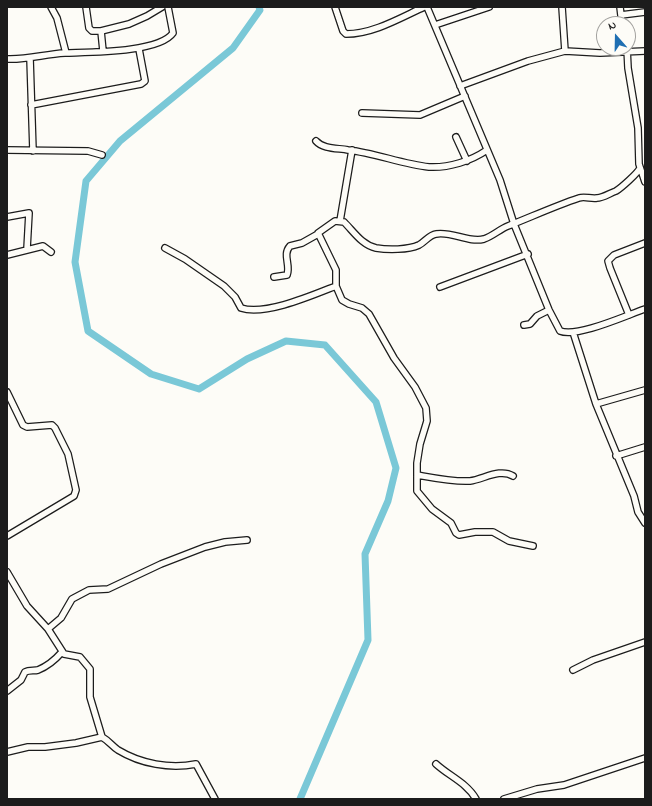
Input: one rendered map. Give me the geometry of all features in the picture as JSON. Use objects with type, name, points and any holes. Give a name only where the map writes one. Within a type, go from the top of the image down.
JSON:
[{"type":"street","points":[[51,7],[57,18],[66,53]]},
{"type":"street","points":[[86,7],[89,28],[92,31],[101,31],[140,19],[161,7]]},
{"type":"street","points":[[7,59],[30,58],[66,53],[139,49],[173,35],[168,7]]},
{"type":"street","points":[[335,7],[343,31],[346,34],[374,29],[424,7]]},
{"type":"street","points":[[427,7],[488,150],[500,180],[514,224],[528,254],[549,310],[560,331],[566,333],[573,332],[606,324],[645,309]]},
{"type":"street","points":[[435,25],[489,7]]},
{"type":"street","points":[[562,7],[565,51]]},
{"type":"street","points":[[620,7],[621,15],[645,12]]},
{"type":"street","points":[[101,31],[103,51]]},
{"type":"street","points":[[31,104],[141,84],[145,81],[139,49]]},
{"type":"street","points":[[460,86],[528,61],[565,51],[596,50]]},
{"type":"street","points":[[628,56],[635,120],[638,128],[640,168],[645,182]]},
{"type":"street","points":[[30,58],[32,151]]},
{"type":"street","points":[[362,113],[420,115],[465,96]]},
{"type":"street","points":[[456,137],[467,161]]},
{"type":"street","points":[[316,141],[325,147],[352,150],[429,167],[467,161],[488,150]]},
{"type":"street","points":[[7,150],[88,151],[102,155]]},
{"type":"street","points":[[340,221],[352,150]]},
{"type":"street","points":[[340,221],[369,246],[390,249],[419,245],[435,234],[466,239],[485,238],[508,226],[580,198],[600,198],[620,188],[630,178],[637,174],[640,168]]},
{"type":"street","points":[[7,217],[29,213],[27,249]]},
{"type":"street","points":[[274,277],[287,275],[289,267],[286,255],[288,248],[293,244],[302,244],[332,223],[340,221]]},
{"type":"street","points":[[318,234],[336,270],[336,286],[342,300],[362,308],[370,314],[394,358],[415,387],[426,408],[428,416],[419,453],[417,492],[432,509],[451,523],[457,534],[461,536],[475,532],[493,532],[509,540],[533,546]]},
{"type":"street","points":[[629,315],[608,261],[614,256],[645,243]]},
{"type":"street","points":[[7,255],[43,246],[51,252]]},
{"type":"street","points":[[165,248],[185,259],[224,286],[243,309],[263,309],[284,304],[336,286]]},
{"type":"street","points":[[440,287],[528,254]]},
{"type":"street","points":[[524,325],[530,324],[537,316],[549,310]]},
{"type":"street","points":[[573,332],[596,404],[616,456],[644,521]]},
{"type":"street","points":[[596,404],[645,390]]},
{"type":"street","points":[[7,392],[23,425],[27,427],[52,425],[55,428],[68,454],[76,490],[74,496],[7,536]]},
{"type":"street","points":[[616,456],[645,448]]},
{"type":"street","points":[[417,474],[436,479],[470,481],[502,472],[513,476]]},
{"type":"street","points":[[48,630],[61,618],[72,599],[89,590],[108,589],[161,564],[205,547],[225,542],[247,540]]},
{"type":"street","points":[[7,572],[27,606],[48,630],[62,652],[67,656],[74,655],[80,657],[90,669],[90,697],[102,737]]},
{"type":"street","points":[[573,670],[593,660],[645,642]]},
{"type":"street","points":[[7,691],[21,680],[25,672],[38,670],[54,661],[62,652]]},
{"type":"street","points":[[7,752],[28,747],[45,747],[76,743],[102,737],[109,741],[119,751],[145,762],[180,766],[196,764],[215,799]]},
{"type":"street","points":[[504,799],[537,789],[564,785],[645,758]]},
{"type":"street","points":[[436,764],[445,773],[468,788],[476,799]]},
{"type":"waterway","points":[[259,7],[260,10],[233,48],[120,141],[86,181],[75,262],[88,331],[151,374],[199,389],[247,359],[286,341],[325,345],[376,402],[396,468],[388,501],[365,554],[368,640],[300,799]]}]
